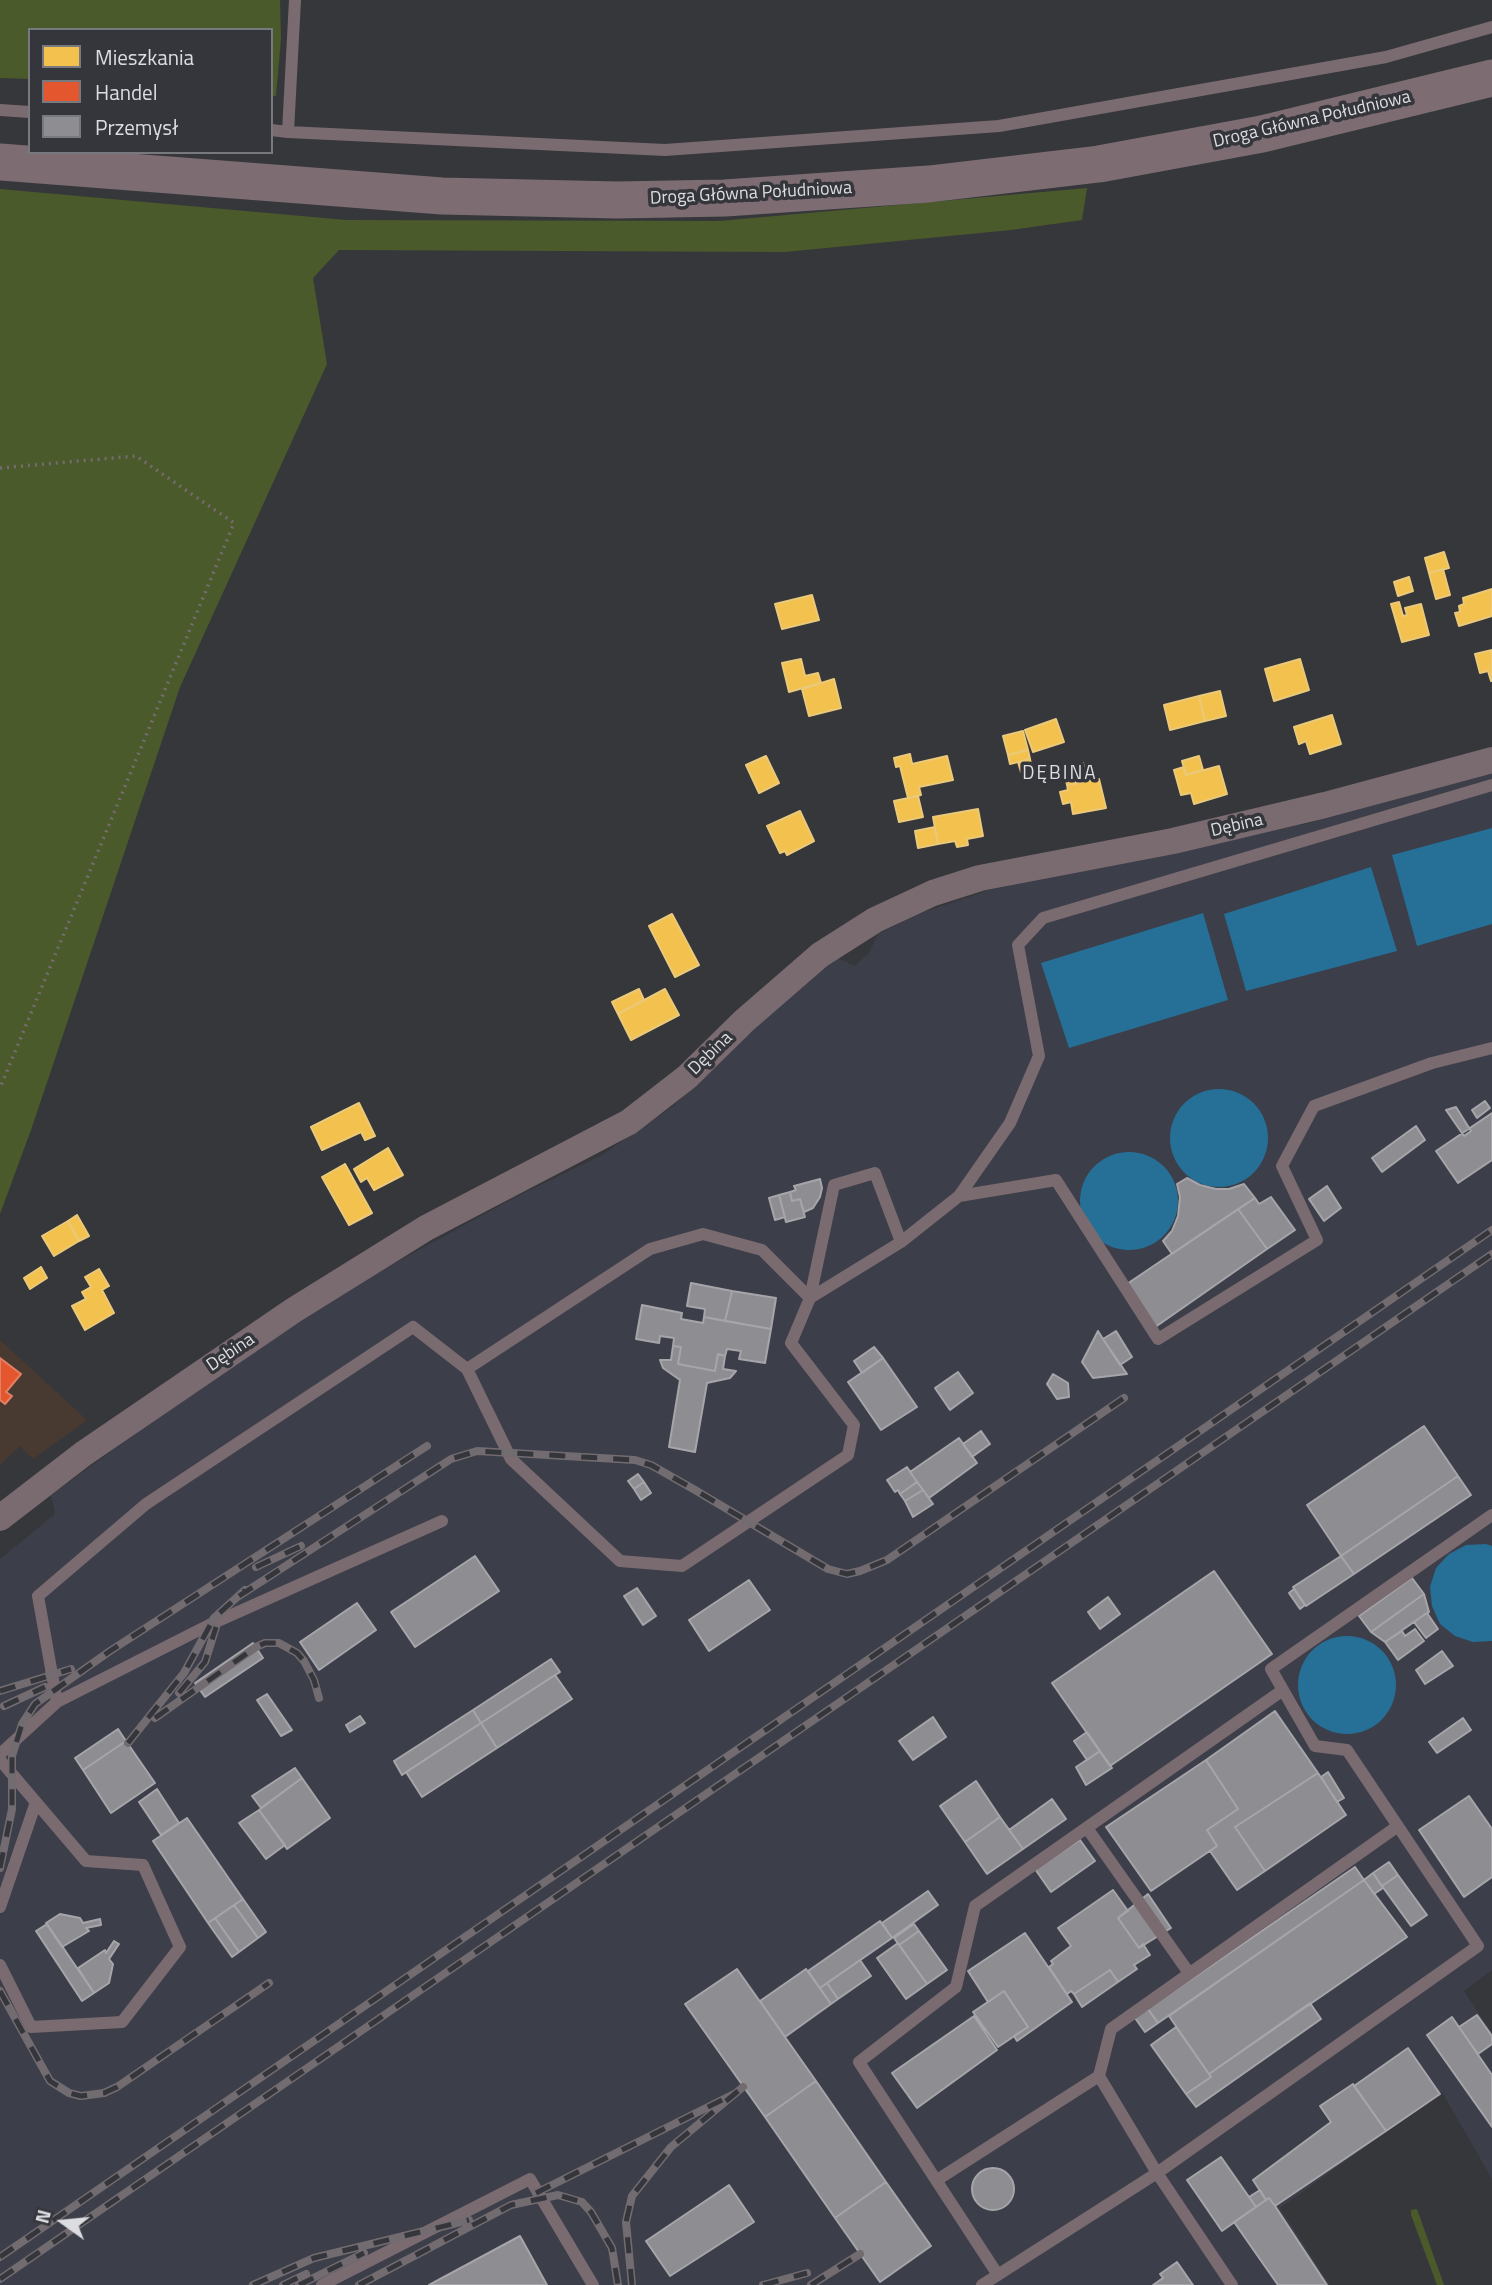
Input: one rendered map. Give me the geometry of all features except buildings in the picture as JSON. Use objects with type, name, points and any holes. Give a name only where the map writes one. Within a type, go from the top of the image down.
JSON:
[{"type":"main road","name":"Droga Główna Południowa","points":[[0,162],[442,196],[617,200],[725,198],[929,184],[1098,164],[1262,135],[1492,78]]},
{"type":"street","name":"Dębina","points":[[0,1518],[83,1454],[305,1303],[426,1228],[629,1122],[687,1077],[744,1021],[820,955],[875,920],[933,893],[980,878],[1223,829],[1492,760]]},
{"type":"lane","points":[[288,132],[295,0]]},
{"type":"lane","points":[[273,130],[665,150],[999,126],[1386,57],[1492,27]]},
{"type":"lane","points":[[0,110],[28,112]]},
{"type":"lane","points":[[810,1298],[901,1242],[959,1196],[1010,1122],[1039,1056],[1018,945],[1042,918],[1492,785]]},
{"type":"lane","points":[[959,1196],[1056,1180],[1158,1339],[1317,1240],[1282,1166],[1314,1106],[1432,1063],[1492,1048]]},
{"type":"lane","points":[[57,1702],[38,1596],[146,1504],[413,1327],[467,1369],[511,1459],[620,1561],[682,1566],[848,1455],[854,1425],[791,1343],[810,1298],[834,1185],[875,1173],[901,1242]]},
{"type":"lane","points":[[467,1369],[650,1249],[704,1234],[762,1250],[810,1298]]},
{"type":"lane","points":[[982,2285],[1157,2173],[1478,1946],[1347,1750],[1315,1745],[1271,1669],[1492,1515]]},
{"type":"lane","points":[[0,1754],[57,1702],[218,1621],[442,1521]]},
{"type":"lane","points":[[998,2275],[859,2063],[956,1987],[975,1906],[1283,1690]]},
{"type":"lane","points":[[0,1759],[86,1861],[144,1865],[180,1947],[122,2022],[31,2027],[0,1965]]},
{"type":"lane","points":[[0,1907],[36,1802]]},
{"type":"lane","points":[[937,2180],[1099,2076],[1111,2029],[1398,1826]]},
{"type":"lane","points":[[1087,1828],[1189,1973]]},
{"type":"lane","points":[[1099,2076],[1157,2173],[1232,2285]]},
{"type":"lane","points":[[323,2285],[530,2179],[591,2284]]},
{"type":"path","points":[[0,468],[136,456],[234,523],[0,1088]]},
{"type":"shaded area","points":[[1492,770],[1492,1970],[1464,1991],[1492,2033],[1492,2179],[1442,2092],[1280,2208],[1330,2285],[0,2285],[0,1559],[55,1514],[51,1495],[340,1293],[512,1199],[602,1155],[672,1107],[787,998],[836,957],[855,966],[869,953],[878,934],[921,913],[989,890],[1310,823]]},
{"type":"shaded area","points":[[0,1340],[87,1420],[33,1459],[20,1446],[0,1465]]},
{"type":"green space","points":[[0,0],[280,0],[281,39],[276,96],[273,96],[273,28],[28,28],[28,79],[0,78]]},
{"type":"green space","points":[[1087,188],[1082,220],[1011,230],[785,252],[339,250],[313,278],[327,364],[180,687],[31,1130],[0,1214],[0,189],[346,220],[719,221]]},
{"type":"green space","points":[[1417,2209],[1444,2285],[1437,2285],[1411,2215],[1411,2210]]},
{"type":"water","points":[[1492,828],[1492,924],[1417,946],[1392,855]]},
{"type":"water","points":[[1371,867],[1397,951],[1246,991],[1224,914]]},
{"type":"water","points":[[1203,913],[1228,1000],[1069,1048],[1041,963]]},
{"type":"water","points":[[1219,1089],[1238,1093],[1254,1103],[1264,1119],[1268,1138],[1264,1157],[1254,1173],[1238,1183],[1219,1187],[1200,1183],[1184,1173],[1174,1157],[1170,1138],[1174,1119],[1184,1103],[1200,1093]]},
{"type":"water","points":[[1129,1152],[1148,1156],[1164,1166],[1174,1182],[1178,1201],[1174,1220],[1164,1236],[1148,1246],[1129,1250],[1110,1246],[1094,1236],[1084,1220],[1080,1201],[1084,1182],[1094,1166],[1110,1156]]},
{"type":"water","points":[[1466,1545],[1492,1546],[1492,1641],[1473,1642],[1455,1636],[1440,1624],[1432,1606],[1430,1587],[1436,1568],[1449,1554]]},
{"type":"water","points":[[1347,1636],[1366,1640],[1382,1650],[1392,1666],[1396,1685],[1392,1704],[1382,1720],[1366,1730],[1347,1734],[1328,1730],[1312,1720],[1302,1704],[1298,1685],[1302,1666],[1312,1650],[1328,1640]]},
{"type":"railway","points":[[0,2257],[1492,1230]]},
{"type":"railway","points":[[0,2279],[1492,1254]]},
{"type":"railway","points":[[239,1596],[451,1459],[477,1451],[635,1460],[651,1465],[828,1569],[847,1574],[887,1560],[1124,1398]]},
{"type":"railway","points":[[0,1868],[12,1809],[12,1756],[22,1724],[35,1704],[110,1651],[427,1446]]},
{"type":"railway","points":[[256,1567],[301,1546]]},
{"type":"railway","points":[[128,1743],[184,1673],[214,1618],[245,1590]]},
{"type":"railway","points":[[179,1693],[205,1662],[216,1627]]},
{"type":"railway","points":[[155,1718],[265,1643],[279,1643],[297,1653],[314,1680],[319,1698]]},
{"type":"railway","points":[[0,1691],[71,1669]]},
{"type":"railway","points":[[4,1706],[45,1687]]},
{"type":"railway","points":[[0,1991],[50,2081],[69,2093],[81,2096],[104,2093],[117,2087],[269,1983]]},
{"type":"railway","points":[[632,2285],[626,2222],[632,2196],[671,2147],[743,2087]]},
{"type":"railway","points":[[536,2193],[734,2094]]},
{"type":"railway","points":[[359,2285],[511,2205],[558,2195],[582,2202],[591,2212],[612,2248],[618,2285]]},
{"type":"railway","points":[[253,2285],[314,2258],[469,2220]]},
{"type":"railway","points":[[299,2285],[364,2253]]},
{"type":"railway","points":[[811,2285],[860,2254]]},
{"type":"railway","points":[[763,2285],[807,2273]]},
{"type":"railway","points":[[283,2285],[306,2274]]},
{"type":"district","name":"DĘBINA","points":[[1060,774]]}]
